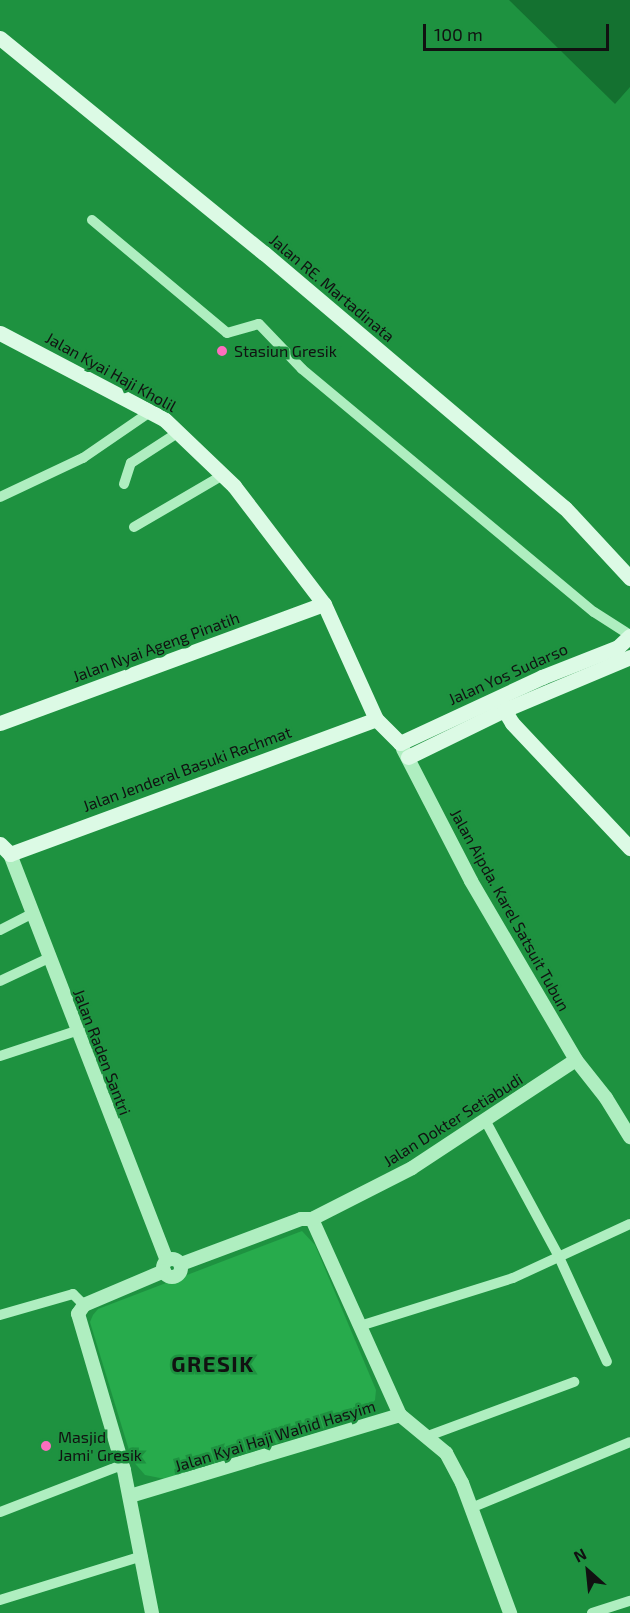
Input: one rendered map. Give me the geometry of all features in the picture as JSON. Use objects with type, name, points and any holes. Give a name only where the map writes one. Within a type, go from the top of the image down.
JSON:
[{"type":"main road","name":"Jalan RE. Martadinata","points":[[0,38],[264,253],[565,508],[630,578]]},
{"type":"main road","name":"Jalan Kyai Haji Kholil","points":[[0,333],[150,412],[178,432],[246,498],[324,604],[376,719]]},
{"type":"main road","name":"Jalan Nyai Ageng Pinatih","points":[[0,723],[324,604]]},
{"type":"main road","name":"Jalan Yos Sudarso","points":[[404,750],[618,647],[630,635]]},
{"type":"main road","name":"Jalan Yos Sudarso","points":[[500,704],[630,657]]},
{"type":"main road","points":[[500,704],[630,848]]},
{"type":"main road","points":[[376,719],[404,750]]},
{"type":"main road","name":"Jalan Jenderal Basuki Rachmat","points":[[5,849],[376,719]]},
{"type":"street","points":[[92,220],[228,333],[259,324],[302,369],[594,612],[630,635]]},
{"type":"street","points":[[0,497],[82,458],[150,412]]},
{"type":"street","points":[[124,484],[131,463],[178,432]]},
{"type":"street","points":[[134,527],[223,475]]},
{"type":"street","name":"Jalan Aipda. Karel Satsuit Tubun","points":[[404,750],[471,880],[576,1060],[606,1098],[630,1137]]},
{"type":"street","name":"Jalan Raden Santri","points":[[5,849],[171,1265]]},
{"type":"street","points":[[0,930],[32,914]]},
{"type":"street","points":[[0,981],[49,958]]},
{"type":"street","points":[[1,1053],[76,1031]]},
{"type":"street","name":"Jalan Dokter Setiabudi","points":[[312,1219],[412,1168],[576,1060]]},
{"type":"street","points":[[485,1120],[559,1257],[607,1362]]},
{"type":"street","points":[[152,1613],[130,1496],[78,1319],[84,1305],[171,1265],[302,1219],[312,1219]]},
{"type":"street","name":"Jalan Kyai Haji Wahid Hasyim","points":[[130,1496],[400,1415],[363,1325],[312,1219]]},
{"type":"street","points":[[363,1325],[464,1296],[559,1257],[630,1224]]},
{"type":"street","points":[[0,1315],[73,1294],[84,1305]]},
{"type":"street","points":[[428,1436],[574,1382]]},
{"type":"street","points":[[400,1415],[446,1453],[471,1508],[510,1613]]},
{"type":"street","points":[[471,1508],[630,1442]]},
{"type":"street","points":[[0,1512],[122,1465]]},
{"type":"street","points":[[0,1600],[142,1556]]},
{"type":"street","points":[[592,1613],[630,1600]]},
{"type":"shaded area","points":[[509,0],[630,0],[630,87],[615,104]]},
{"type":"shaded area","points":[[302,1231],[315,1245],[376,1390],[375,1400],[360,1417],[165,1479],[145,1475],[132,1460],[90,1322],[93,1315],[98,1309]]},
{"type":"place","name":"Stasiun Gresik","points":[[222,351]]},
{"type":"place","name":"Masjid Jami' Gresik","points":[[46,1446]]},
{"type":"district","name":"GRESIK","points":[[213,1364]]}]
